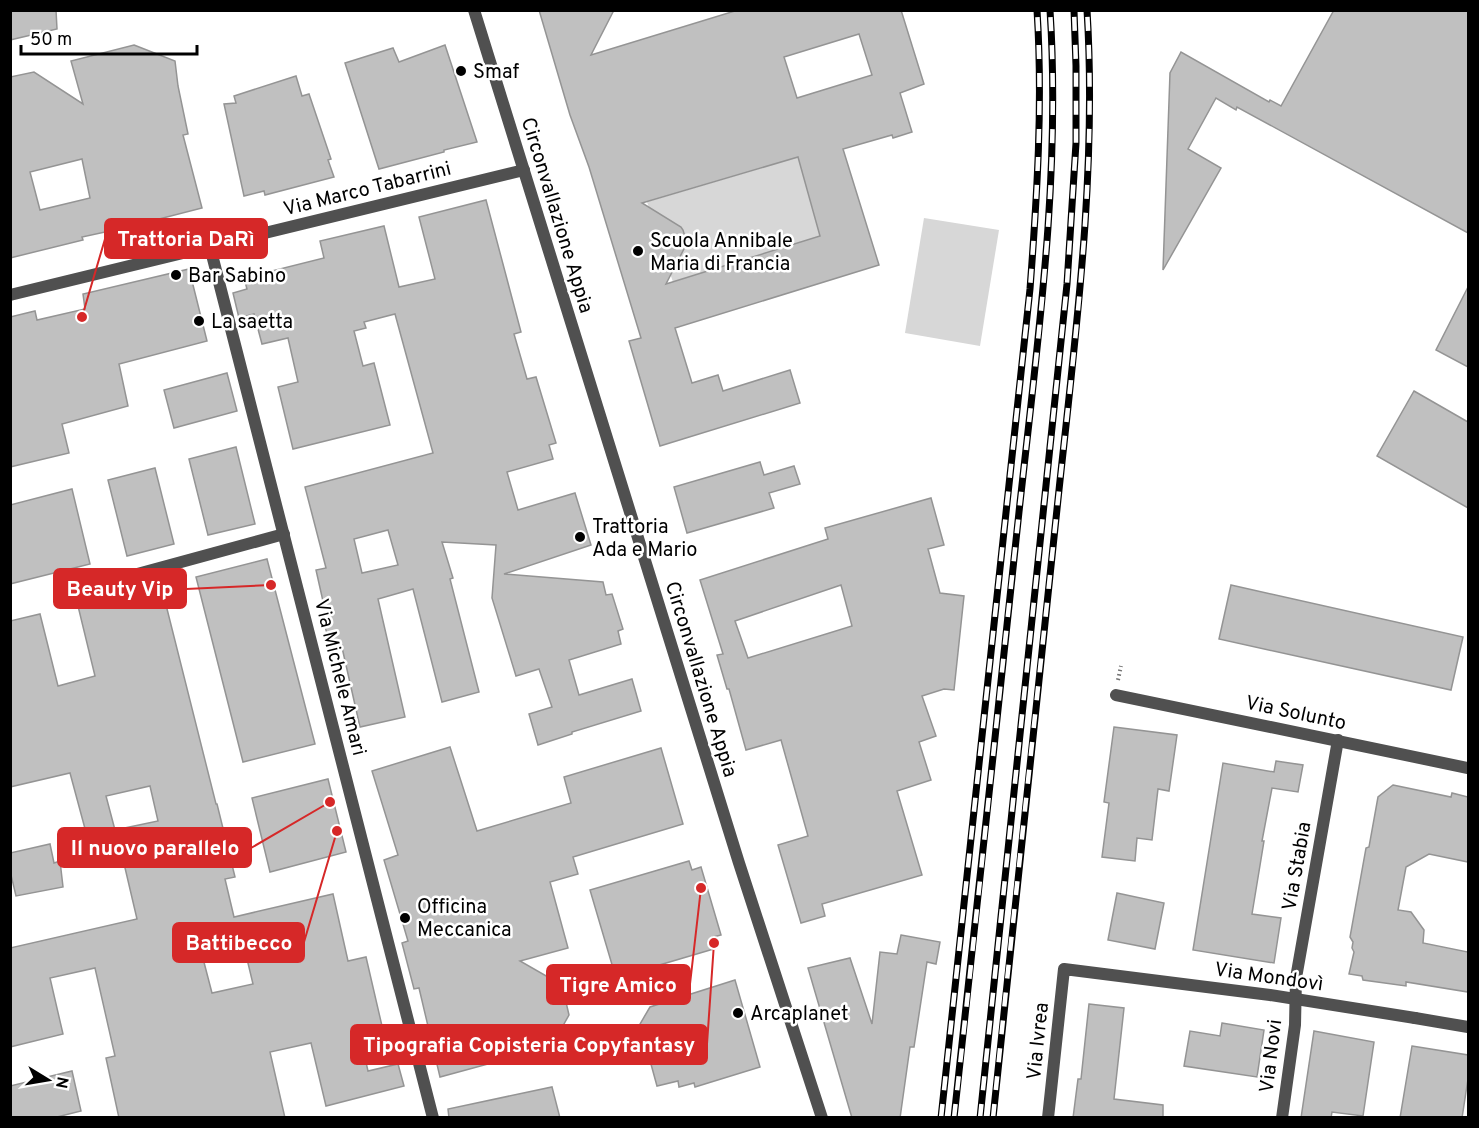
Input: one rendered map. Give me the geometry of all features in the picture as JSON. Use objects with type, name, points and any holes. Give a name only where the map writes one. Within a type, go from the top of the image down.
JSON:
[{"type":"street","name":"Circonvallazione Appia","points":[[474,10],[735,852],[822,1118]]},
{"type":"street","name":"Via Marco Tabarrini","points":[[10,295],[524,170]]},
{"type":"street","name":"Via Michele Amari","points":[[210,247],[433,1118]]},
{"type":"street","points":[[130,576],[284,534]]},
{"type":"street","name":"Via Solunto","points":[[1116,695],[1468,768]]},
{"type":"street","name":"Via Stabia","points":[[1295,998],[1296,978],[1338,740]]},
{"type":"street","name":"Via Mondovì","points":[[1064,969],[1295,998],[1468,1027]]},
{"type":"street","name":"Via Ivrea","points":[[1048,1118],[1064,969]]},
{"type":"street","name":"Via Novi","points":[[1282,1118],[1295,1025],[1295,998]]},
{"type":"shaded area","points":[[798,157],[820,236],[673,282],[664,255],[685,248],[685,234],[681,227],[657,231],[647,202]]},
{"type":"shaded area","points":[[924,218],[999,230],[980,346],[905,333]]},
{"type":"building","points":[[10,10],[56,10],[57,29],[10,40]]},
{"type":"building","points":[[539,10],[614,10],[591,55],[738,10],[901,10],[924,84],[900,93],[912,132],[893,138],[892,135],[843,149],[879,265],[675,328],[692,383],[718,375],[723,391],[790,370],[800,403],[660,446],[629,341],[641,338],[589,167],[570,115]],"holes":[[[859,34],[872,75],[797,98],[784,57]],[[798,157],[820,236],[666,284],[687,243],[681,227],[642,203]]]},
{"type":"building","points":[[1334,10],[1468,10],[1468,233],[1237,107],[1236,110],[1216,98],[1188,149],[1221,168],[1163,270],[1170,73],[1181,52],[1269,102],[1270,100],[1281,106]]},
{"type":"building","points":[[134,45],[175,61],[188,134],[183,135],[202,208],[82,237],[83,240],[10,258],[10,77],[34,72],[83,104],[71,61]],"holes":[[[82,159],[90,198],[40,210],[30,172]]]},
{"type":"building","points":[[445,45],[477,142],[379,169],[345,63],[393,48],[399,62]]},
{"type":"building","points":[[296,76],[302,96],[309,94],[331,159],[328,160],[334,177],[265,195],[264,191],[244,196],[224,104],[236,103],[234,96]]},
{"type":"building","points":[[486,200],[521,332],[514,334],[527,379],[536,377],[556,443],[549,445],[553,459],[507,472],[518,510],[575,493],[591,545],[504,574],[603,582],[606,595],[612,594],[623,629],[618,631],[621,644],[569,660],[579,695],[632,679],[641,711],[538,745],[529,714],[552,707],[539,669],[516,676],[492,598],[496,545],[442,542],[453,578],[450,579],[479,692],[442,702],[413,589],[378,599],[405,717],[360,727],[341,643],[336,644],[334,636],[328,637],[323,620],[327,619],[316,570],[326,568],[305,487],[433,453],[395,314],[364,322],[366,328],[354,331],[363,366],[374,363],[390,425],[293,449],[278,387],[298,382],[288,338],[262,344],[254,314],[239,318],[233,293],[247,289],[244,278],[324,258],[320,241],[384,226],[399,287],[435,279],[419,217]],"holes":[[[388,530],[398,565],[362,573],[354,539]]]},
{"type":"building","points":[[189,269],[207,341],[119,364],[128,406],[62,424],[69,453],[10,467],[10,317],[35,311],[37,320],[85,309],[83,294]]},
{"type":"building","points":[[1468,287],[1468,367],[1436,350]]},
{"type":"building","points":[[227,373],[237,411],[174,428],[164,390]]},
{"type":"building","points":[[1414,391],[1468,422],[1468,508],[1377,456]]},
{"type":"building","points":[[236,447],[255,524],[208,535],[189,459]]},
{"type":"building","points":[[760,462],[764,475],[794,466],[800,484],[769,493],[774,508],[687,533],[674,487]]},
{"type":"building","points":[[155,468],[174,544],[127,556],[108,480]]},
{"type":"building","points":[[72,489],[90,564],[10,584],[10,505]]},
{"type":"building","points":[[931,498],[944,545],[928,549],[940,593],[964,596],[954,690],[944,689],[922,696],[936,736],[919,742],[931,780],[897,791],[922,875],[822,904],[825,916],[801,923],[778,845],[808,836],[781,740],[746,750],[717,655],[723,654],[700,580],[828,539],[825,528]],"holes":[[[841,585],[852,626],[748,658],[735,621]]]},
{"type":"building","points":[[267,559],[315,744],[243,762],[196,577]]},
{"type":"building","points":[[161,585],[235,877],[225,879],[234,917],[333,894],[348,961],[366,957],[382,1026],[359,1032],[368,1071],[398,1064],[404,1086],[326,1106],[311,1043],[270,1052],[285,1118],[119,1118],[106,1058],[115,1056],[95,968],[50,978],[63,1034],[10,1047],[10,948],[137,919],[122,855],[94,862],[70,773],[10,787],[10,621],[40,614],[58,686],[95,676],[78,606]],"holes":[[[150,786],[158,821],[115,830],[106,796]],[[242,938],[253,984],[212,993],[200,947]]]},
{"type":"building","points":[[1231,585],[1463,637],[1451,690],[1219,639]]},
{"type":"building","points":[[1114,727],[1177,735],[1169,791],[1158,789],[1152,840],[1137,838],[1135,861],[1102,857],[1109,803],[1104,802]]},
{"type":"building","points":[[450,747],[477,831],[571,803],[564,777],[661,748],[683,824],[573,857],[578,874],[550,882],[568,948],[520,961],[562,985],[569,1015],[560,1031],[550,1042],[536,1051],[440,1077],[419,988],[414,989],[402,943],[408,941],[384,860],[398,855],[372,771]]},
{"type":"building","points":[[1276,761],[1303,765],[1298,792],[1272,788],[1262,841],[1264,841],[1252,914],[1281,918],[1274,963],[1193,950],[1223,763],[1274,772]]},
{"type":"building","points":[[328,779],[346,852],[270,872],[252,798]]},
{"type":"building","points":[[1393,785],[1451,797],[1452,793],[1468,797],[1468,862],[1429,854],[1406,867],[1398,910],[1411,912],[1424,930],[1423,943],[1468,952],[1468,992],[1406,982],[1406,986],[1363,980],[1362,976],[1349,974],[1354,952],[1350,937],[1366,848],[1369,847],[1378,797]]},
{"type":"building","points":[[50,844],[54,863],[60,861],[63,887],[16,896],[10,871],[10,853]]},
{"type":"building","points":[[689,861],[692,870],[701,867],[721,935],[713,937],[717,948],[622,976],[618,966],[613,968],[590,890]]},
{"type":"building","points":[[1117,893],[1164,903],[1155,949],[1108,940]]},
{"type":"building","points":[[901,935],[940,942],[936,964],[927,962],[914,1047],[910,1047],[900,1118],[852,1118],[808,968],[850,958],[872,1024],[880,952],[897,954]]},
{"type":"building","points":[[735,980],[760,1067],[695,1087],[694,1083],[679,1087],[678,1081],[657,1086],[640,1024],[650,1007]]},
{"type":"building","points":[[1089,1004],[1124,1008],[1114,1099],[1163,1105],[1163,1118],[1073,1118],[1078,1079],[1081,1079]]},
{"type":"building","points":[[1222,1023],[1264,1030],[1257,1077],[1184,1066],[1190,1031],[1220,1036]]},
{"type":"building","points":[[1314,1031],[1374,1042],[1363,1116],[1332,1112],[1331,1118],[1301,1118]]},
{"type":"building","points":[[1412,1046],[1468,1055],[1468,1079],[1462,1118],[1400,1118]]},
{"type":"building","points":[[72,1071],[81,1111],[53,1118],[10,1118],[10,1086]]},
{"type":"building","points":[[552,1087],[560,1118],[449,1118],[448,1109]]},
{"type":"railway","points":[[941,1118],[1030,289],[1039,115],[1037,10]]},
{"type":"railway","points":[[954,1118],[1045,262],[1052,136],[1053,73],[1050,10]]},
{"type":"railway","points":[[980,1118],[1067,284],[1076,143],[1074,10]]},
{"type":"railway","points":[[993,1118],[1083,250],[1089,130],[1087,10]]},
{"type":"place","name":"Smaf","points":[[461,71]]},
{"type":"place","name":"Scuola Annibale Maria di Francia","points":[[638,251]]},
{"type":"place","name":"Bar Sabino","points":[[176,275]]},
{"type":"place","name":"Trattoria DaRì","points":[[82,317]]},
{"type":"place","name":"La saetta","points":[[199,321]]},
{"type":"place","name":"Trattoria Ada e Mario","points":[[580,537]]},
{"type":"place","name":"Beauty Vip","points":[[271,585]]},
{"type":"place","name":"Il nuovo parallelo","points":[[330,802]]},
{"type":"place","name":"Battibecco","points":[[337,831]]},
{"type":"place","name":"Tigre Amico","points":[[701,888]]},
{"type":"place","name":"Officina Meccanica","points":[[405,918]]},
{"type":"place","name":"Tipografia Copisteria Copyfantasy","points":[[714,943]]},
{"type":"place","name":"Arcaplanet","points":[[738,1013]]}]
